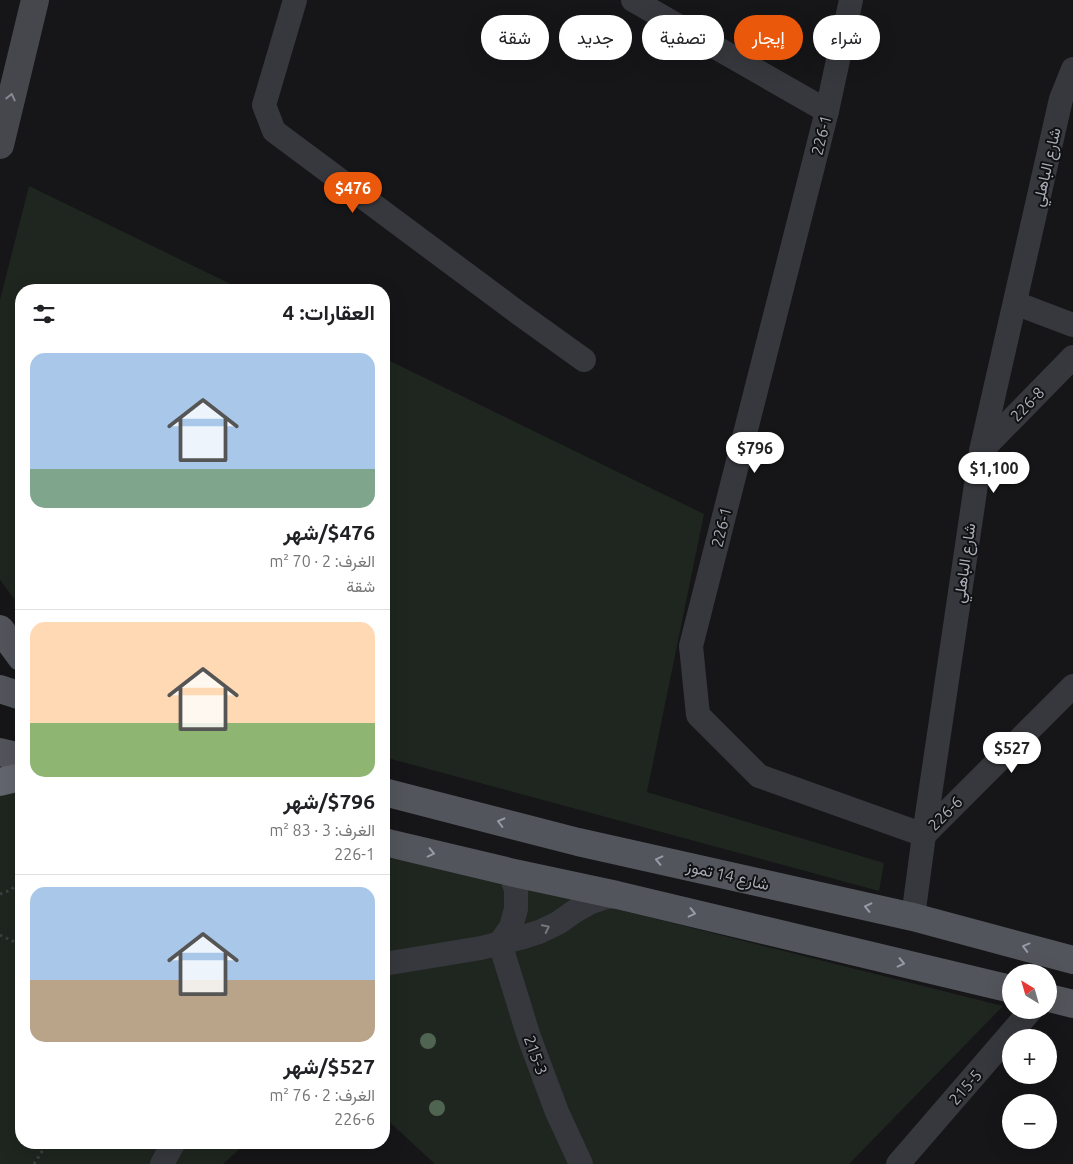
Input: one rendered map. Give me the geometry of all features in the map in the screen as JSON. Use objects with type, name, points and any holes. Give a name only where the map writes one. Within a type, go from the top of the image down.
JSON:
[{"type":"highway","points":[[0,782],[15,778]]},
{"type":"main road","points":[[0,145],[35,0]]},
{"type":"main road","points":[[0,629],[15,649]]},
{"type":"main road","points":[[0,689],[15,694]]},
{"type":"main road","points":[[0,752],[15,756]]},
{"type":"main road","name":"شارع 14 تموز","points":[[390,794],[578,842],[913,917],[1073,960]]},
{"type":"main road","points":[[390,843],[617,895],[1002,987]]},
{"type":"main road","points":[[1058,1000],[1073,1004]]},
{"type":"street","points":[[295,0],[264,105],[274,132],[584,360]]},
{"type":"street","points":[[633,0],[827,111]]},
{"type":"street","name":"226-1","points":[[851,0],[827,111],[691,646],[698,715],[759,776],[924,834]]},
{"type":"street","name":"شارع الباهلي","points":[[913,917],[981,451],[1061,99],[1073,69]]},
{"type":"street","points":[[1014,303],[1073,325]]},
{"type":"street","name":"226-8","points":[[981,451],[1073,356]]},
{"type":"street","name":"226-6","points":[[924,834],[1073,686]]},
{"type":"street","points":[[500,943],[511,927],[516,909],[516,890],[510,872]]},
{"type":"street","points":[[390,963],[481,948],[520,938],[540,932],[589,904],[617,895]]},
{"type":"street","name":"215-3","points":[[500,943],[529,1036],[557,1112],[581,1164]]},
{"type":"street","name":"215-5","points":[[898,1164],[1023,1019]]},
{"type":"street","points":[[162,1164],[170,1149]]},
{"type":"path","points":[[0,894],[11,890],[15,886]]},
{"type":"path","points":[[0,935],[15,942]]},
{"type":"path","points":[[34,1164],[44,1149]]},
{"type":"shaded area","points":[[29,186],[231,284],[15,284],[15,600],[0,580],[0,300]]},
{"type":"shaded area","points":[[390,361],[704,514],[647,792],[884,863],[879,891],[390,759]]},
{"type":"shaded area","points":[[15,791],[15,1149],[239,1149],[223,1164],[0,1164],[0,795]]},
{"type":"shaded area","points":[[390,858],[489,877],[1002,1006],[849,1164],[435,1164],[390,1123]]}]
